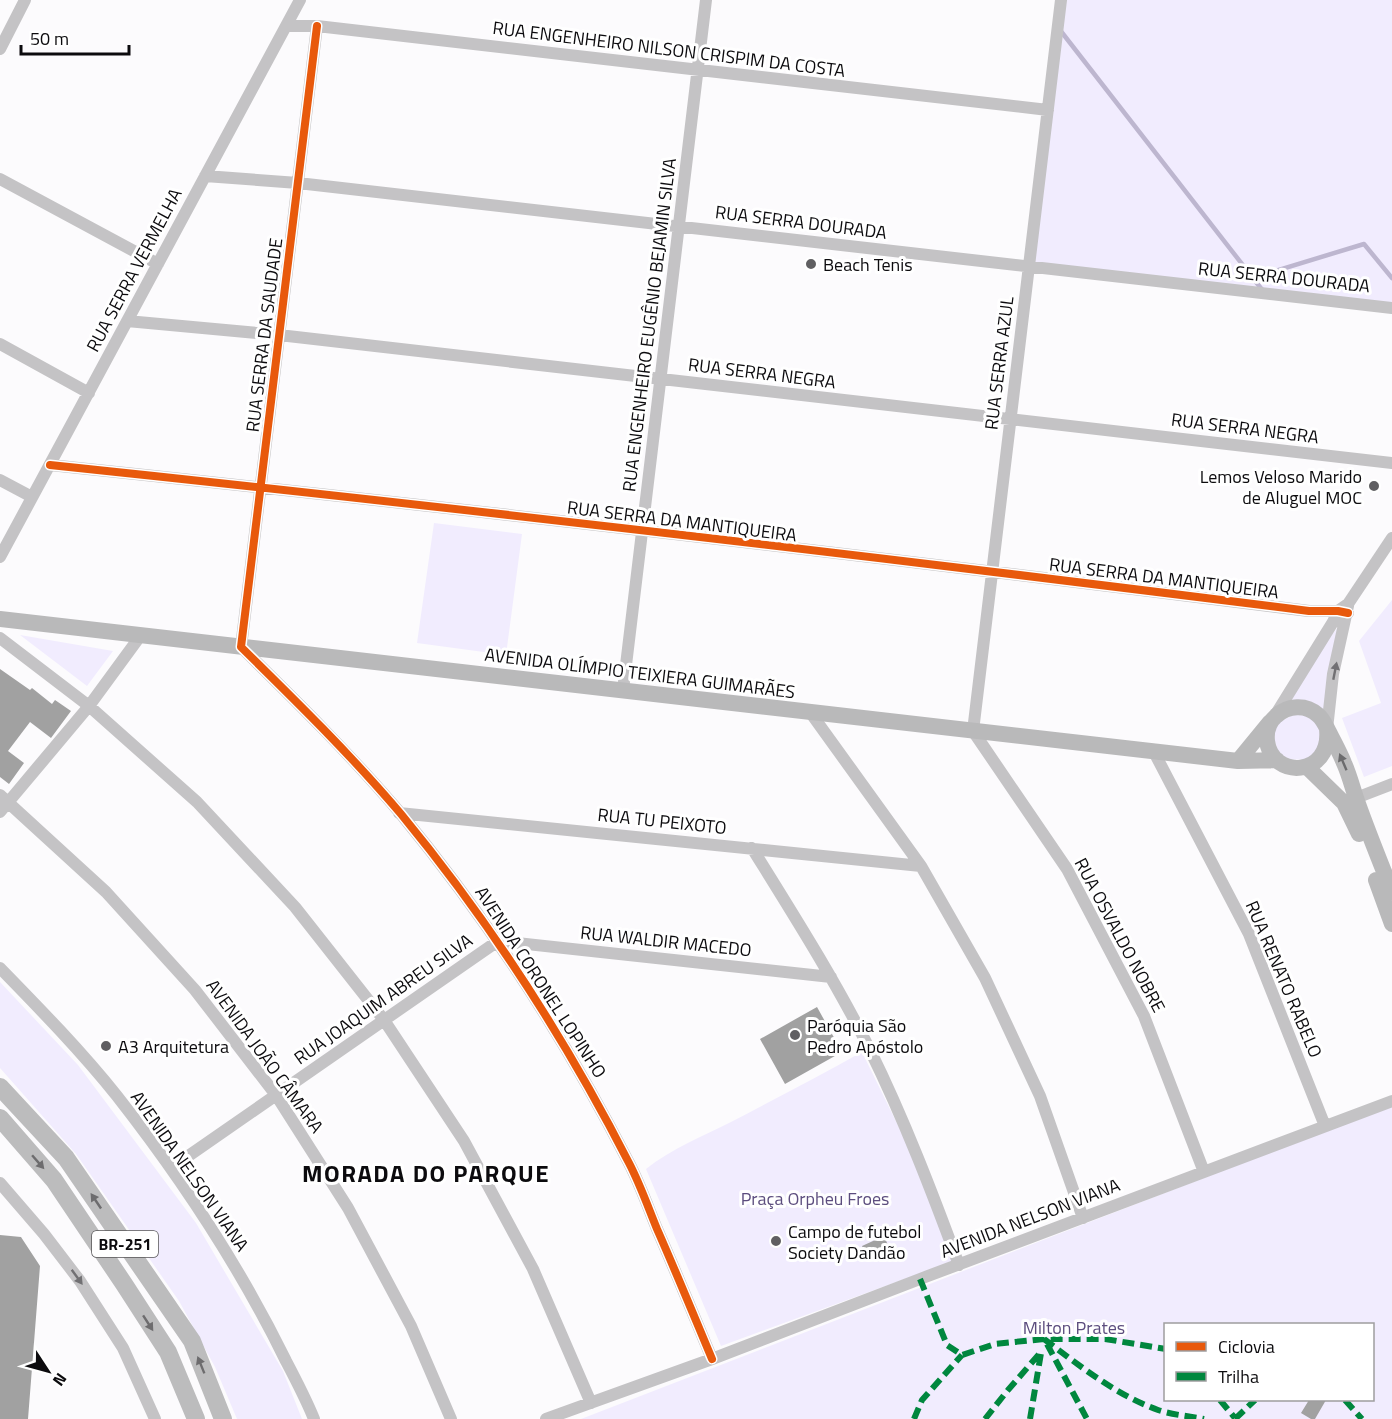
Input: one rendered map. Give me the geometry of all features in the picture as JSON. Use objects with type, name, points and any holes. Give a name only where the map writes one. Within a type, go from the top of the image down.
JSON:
[{"type":"main road","name":"BR-251","points":[[0,1088],[66,1158],[192,1341],[223,1419]]},
{"type":"main road","points":[[0,1118],[54,1180],[124,1284],[168,1352],[196,1419]]},
{"type":"street","points":[[0,49],[25,0]]},
{"type":"street","name":"RUA SERRA VERMELHA","points":[[0,557],[300,0]]},
{"type":"street","name":"RUA ENGENHEIRO EUGÊNIO BEJAMIN SILVA","points":[[623,690],[706,0]]},
{"type":"street","name":"RUA SERRA AZUL","points":[[973,731],[1061,0]]},
{"type":"street","name":"RUA ENGENHEIRO NILSON CRISPIM DA COSTA","points":[[286,26],[317,26],[1048,110]]},
{"type":"street","name":"RUA SERRA DA SAUDADE","points":[[241,646],[317,26]]},
{"type":"street","name":"RUA SERRA DOURADA","points":[[205,176],[298,183],[1392,308]]},
{"type":"street","points":[[0,178],[158,264]]},
{"type":"street","name":"RUA SERRA NEGRA","points":[[127,321],[279,335],[1392,463]]},
{"type":"street","points":[[0,344],[89,393]]},
{"type":"street","name":"RUA SERRA DA MANTIQUEIRA","points":[[50,465],[993,571],[1343,615]]},
{"type":"street","points":[[0,480],[32,497]]},
{"type":"street","points":[[1238,761],[1273,719],[1392,538]]},
{"type":"street","points":[[1343,615],[1327,729],[1328,738],[1322,756],[1307,767],[1291,767],[1277,760],[1268,744],[1267,735],[1273,719],[1290,708],[1309,709],[1323,720],[1327,729],[1344,763],[1392,892]]},
{"type":"street","name":"AVENIDA OLÍMPIO TEIXIERA GUIMARÃES","points":[[0,619],[1154,752],[1238,761],[1277,760]]},
{"type":"street","points":[[3,803],[89,706],[141,635]]},
{"type":"street","points":[[0,638],[89,706],[196,802],[295,907],[384,1020],[464,1141],[533,1269],[591,1403]]},
{"type":"street","name":"AVENIDA CORONEL LOPINHO","points":[[241,646],[323,728],[399,813],[498,941],[590,1089],[630,1165],[712,1359]]},
{"type":"street","points":[[810,712],[921,866],[990,989],[1040,1096],[1083,1218]]},
{"type":"street","name":"RUA OSVALDO NOBRE","points":[[973,731],[1067,868],[1144,1016],[1204,1172]]},
{"type":"street","name":"RUA RENATO RABELO","points":[[1154,752],[1249,934],[1325,1126]]},
{"type":"street","points":[[1307,767],[1344,803],[1358,831],[1392,924]]},
{"type":"street","points":[[1356,798],[1392,784]]},
{"type":"street","name":"AVENIDA JOÃO CÂMARA","points":[[3,803],[106,892],[188,982],[276,1095],[348,1208],[411,1326],[451,1419]]},
{"type":"street","name":"RUA TU PEIXOTO","points":[[399,813],[921,866]]},
{"type":"street","points":[[752,848],[831,977],[870,1050],[920,1159],[959,1265]]},
{"type":"street","name":"RUA JOAQUIM ABREU SILVA","points":[[171,1168],[498,941]]},
{"type":"street","name":"RUA WALDIR MACEDO","points":[[498,941],[831,977]]},
{"type":"street","name":"AVENIDA NELSON VIANA","points":[[0,968],[57,1026],[109,1087],[171,1168],[222,1244],[268,1324],[314,1419]]},
{"type":"street","name":"AVENIDA NELSON VIANA","points":[[546,1419],[712,1359],[1392,1101]]},
{"type":"street","points":[[0,1183],[44,1234],[80,1281],[123,1348],[155,1419]]},
{"type":"green space","points":[[1061,0],[1392,0],[1392,308],[1029,267]]},
{"type":"green space","points":[[434,523],[522,534],[506,655],[417,643]]},
{"type":"green space","points":[[1392,600],[1392,766],[1364,777],[1342,718],[1381,703],[1359,641]]},
{"type":"green space","points":[[1341,624],[1325,717],[1285,707],[1327,640]]},
{"type":"green space","points":[[20,635],[113,651],[87,686]]},
{"type":"green space","points":[[1302,710],[1325,732],[1313,760],[1280,759],[1271,727]]},
{"type":"green space","points":[[0,982],[78,1065],[196,1223],[283,1371],[302,1419],[237,1419],[215,1367],[179,1301],[76,1154],[0,1068]]},
{"type":"green space","name":"Praça Orpheu Froes","points":[[862,1052],[915,1160],[954,1261],[721,1346],[646,1169],[676,1149]]},
{"type":"green space","name":"Milton Prates","points":[[1392,1105],[1392,1419],[581,1419]]},
{"type":"building","points":[[0,669],[30,690],[32,688],[52,704],[55,700],[71,711],[51,738],[30,722],[8,751],[24,763],[9,784],[0,777]]},
{"type":"building","points":[[817,1007],[842,1052],[785,1084],[760,1039]]},
{"type":"building","points":[[0,1235],[21,1237],[40,1266],[28,1419],[0,1419]]},
{"type":"building","points":[[884,1236],[891,1252],[869,1262],[862,1246]]},
{"type":"building","points":[[1308,1401],[1325,1401],[1315,1419],[1301,1413]]},
{"type":"waterway","points":[[1060,30],[1263,291]]},
{"type":"waterway","points":[[1252,278],[1364,244],[1392,278]]},
{"type":"marked path","points":[[920,1279],[947,1345],[962,1355],[995,1344],[1044,1339],[1105,1339],[1164,1349]]},
{"type":"marked path","points":[[1044,1339],[1099,1379],[1143,1404],[1164,1412],[1204,1419]]},
{"type":"marked path","points":[[1047,1344],[1087,1419]]},
{"type":"marked path","points":[[985,1419],[1041,1352]]},
{"type":"marked path","points":[[1030,1419],[1041,1353]]},
{"type":"marked path","points":[[914,1419],[922,1400],[962,1355]]},
{"type":"marked path","points":[[1221,1401],[1235,1418]]},
{"type":"marked path","points":[[1235,1419],[1254,1401]]},
{"type":"marked path","points":[[1346,1401],[1362,1419]]},
{"type":"cycle path","points":[[317,26],[241,647],[343,749],[401,814],[465,897],[524,982],[579,1071],[633,1171],[712,1359]]},
{"type":"cycle path","points":[[50,465],[680,535],[1309,611],[1348,613]]},
{"type":"place","name":"Beach Tenis","points":[[811,264]]},
{"type":"place","name":"Lemos Veloso Marido de Aluguel MOC","points":[[1374,486]]},
{"type":"place","name":"Paróquia São Pedro Apóstolo","points":[[795,1035]]},
{"type":"place","name":"A3 Arquitetura","points":[[106,1046]]},
{"type":"place","name":"Campo de futebol Society Dandão","points":[[776,1241]]},
{"type":"district","name":"MORADA DO PARQUE","points":[[426,1173]]}]
